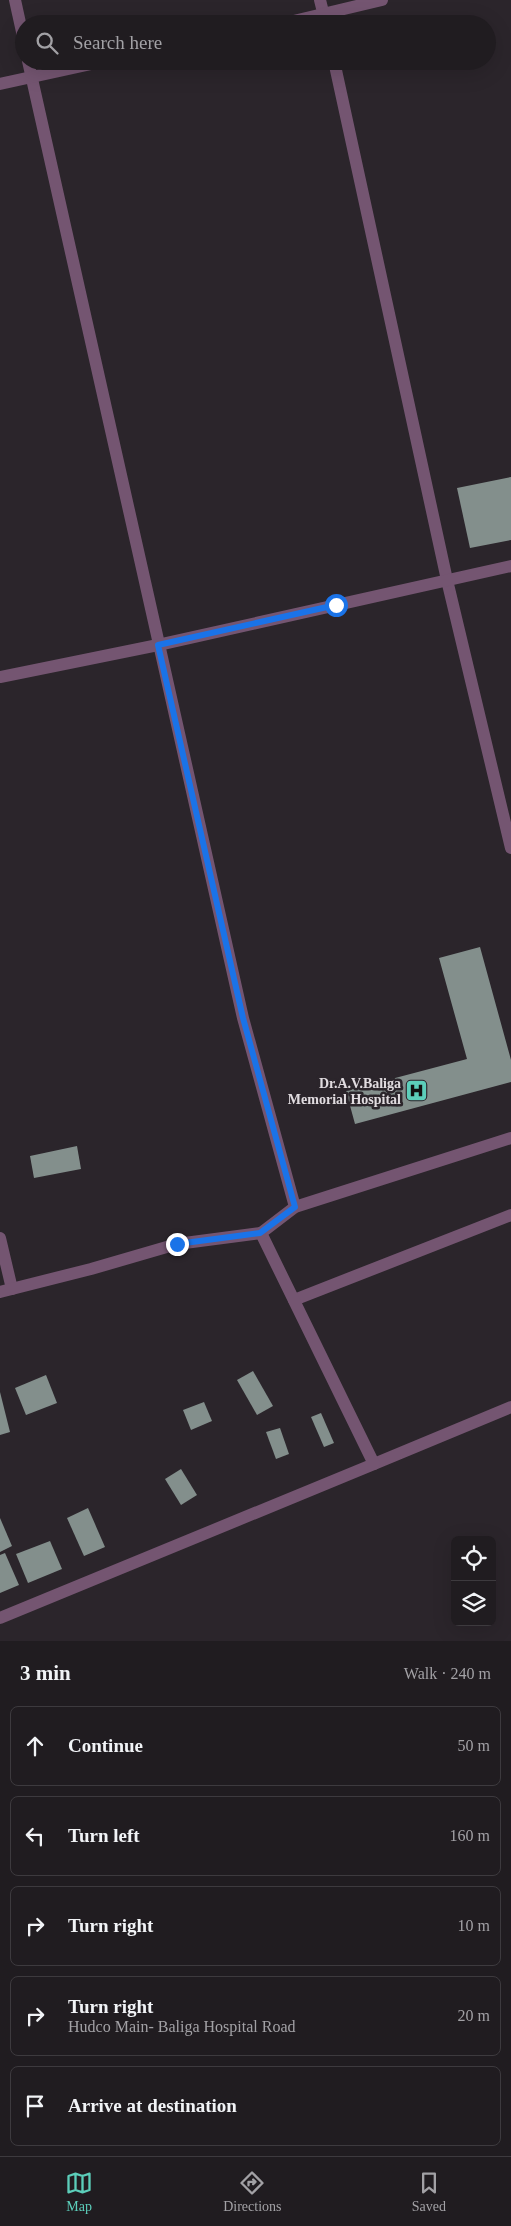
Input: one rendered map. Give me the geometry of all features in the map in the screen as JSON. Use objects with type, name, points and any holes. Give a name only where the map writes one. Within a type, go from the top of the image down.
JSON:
[{"type":"street","points":[[15,0],[18,15]]},
{"type":"street","points":[[320,0],[324,15]]},
{"type":"street","points":[[337,15],[382,0]]},
{"type":"street","points":[[30,70],[243,1018],[295,1207]]},
{"type":"street","points":[[0,84],[63,70]]},
{"type":"street","points":[[336,70],[447,580],[511,848]]},
{"type":"street","points":[[0,677],[158,645],[511,566]]},
{"type":"street","points":[[0,1238],[6,1290],[177,1244],[260,1233],[295,1207],[511,1138]]},
{"type":"street","points":[[294,1300],[511,1215]]},
{"type":"street","points":[[260,1233],[374,1464]]},
{"type":"street","points":[[0,1618],[511,1407]]},
{"type":"building","points":[[511,477],[511,540],[470,548],[457,488]]},
{"type":"building","points":[[480,947],[511,1060],[511,1082],[355,1124],[346,1091],[467,1059],[439,958]]},
{"type":"building","points":[[77,1146],[81,1169],[34,1178],[30,1156]]},
{"type":"building","points":[[253,1371],[273,1406],[257,1415],[237,1380]]},
{"type":"building","points":[[46,1375],[57,1403],[26,1415],[15,1388]]},
{"type":"building","points":[[0,1392],[10,1432],[0,1435]]},
{"type":"building","points":[[204,1402],[212,1421],[191,1430],[183,1410]]},
{"type":"building","points":[[321,1413],[334,1443],[324,1447],[311,1417]]},
{"type":"building","points":[[280,1428],[289,1454],[276,1459],[266,1432]]},
{"type":"building","points":[[181,1469],[197,1495],[181,1505],[165,1479]]},
{"type":"building","points":[[88,1508],[105,1547],[84,1556],[67,1518]]},
{"type":"building","points":[[0,1518],[12,1546],[0,1552]]},
{"type":"building","points":[[50,1541],[62,1569],[28,1583],[16,1554]]},
{"type":"building","points":[[5,1553],[19,1585],[0,1593],[0,1555]]},
{"type":"place","name":"Dr.A.V.Baliga Memorial Hospital","points":[[417,1091]]},
{"type":"route","points":[[177,1244],[260,1233],[295,1207],[243,1018],[158,645],[336,605]]}]
